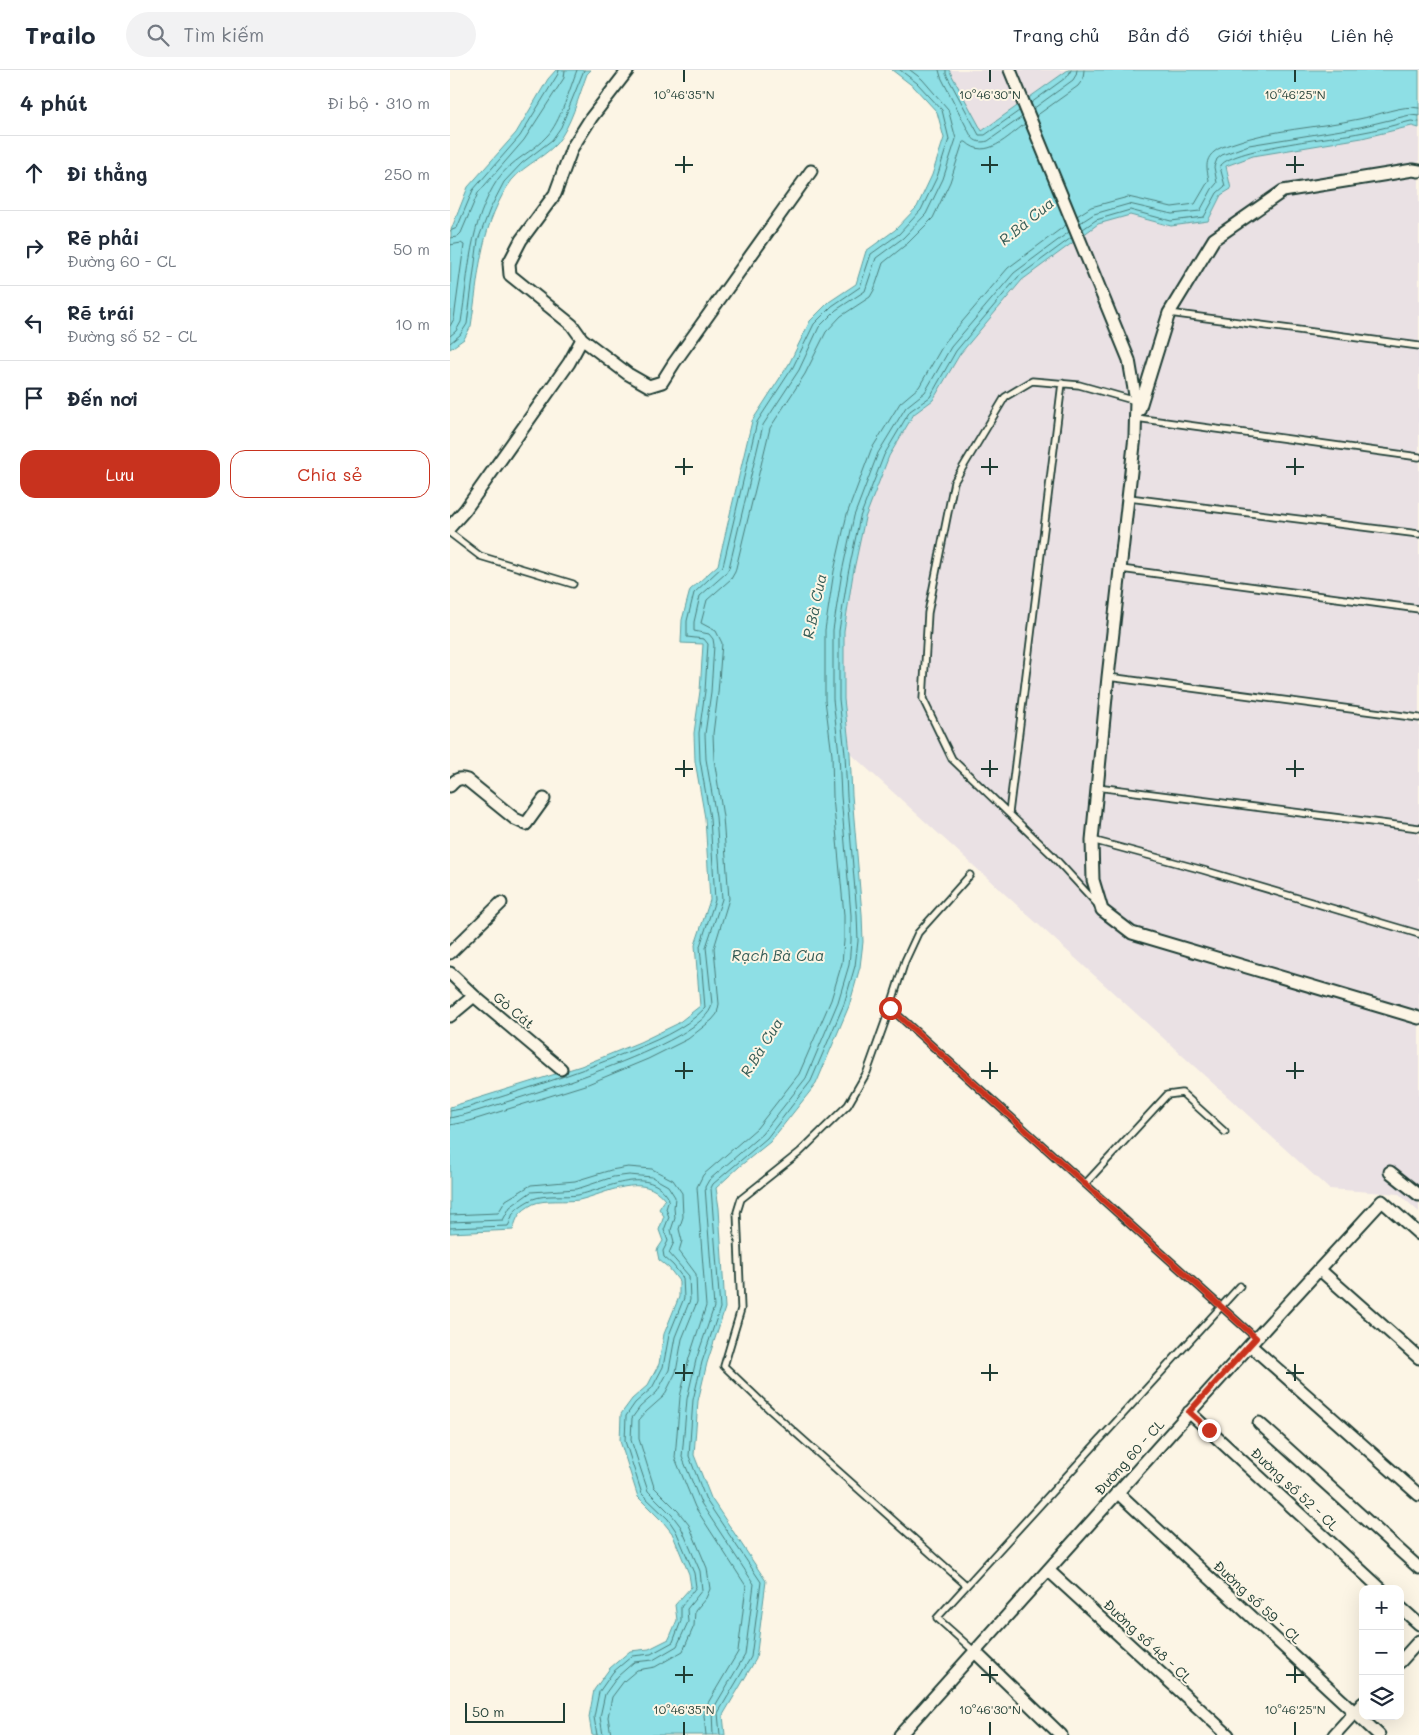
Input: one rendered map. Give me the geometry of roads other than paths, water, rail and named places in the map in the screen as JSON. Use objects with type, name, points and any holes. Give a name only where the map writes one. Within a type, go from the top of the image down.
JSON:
[{"type":"street","points":[[628,70],[591,118],[572,148],[555,194],[521,240],[509,263],[510,275],[572,325],[582,339],[628,374],[649,386],[662,382],[811,171]]},
{"type":"street","points":[[1010,70],[1129,360],[1136,400],[1122,570],[1108,677],[1092,840],[1093,880],[1102,910],[1132,932],[1419,1018]]},
{"type":"street","points":[[1136,418],[1169,313],[1214,239],[1283,191],[1413,170],[1419,171]]},
{"type":"street","points":[[450,528],[465,510],[569,363],[582,339]]},
{"type":"street","points":[[450,786],[454,781],[461,778],[467,780],[515,819],[526,824],[544,800]]},
{"type":"street","points":[[450,952],[501,903]]},
{"type":"street","name":"Gò Cát","points":[[450,973],[474,996],[561,1069]]},
{"type":"street","points":[[450,1016],[474,996]]},
{"type":"street","points":[[1390,1172],[1419,1195]]},
{"type":"street","name":"Đường 60 - CL","points":[[900,1735],[1253,1341],[1382,1201],[1419,1234]]},
{"type":"street","points":[[1320,1270],[1419,1358]]},
{"type":"street","points":[[1253,1341],[1419,1495]]},
{"type":"street","name":"Đường số 52 - CL","points":[[1189,1412],[1377,1585]]},
{"type":"street","points":[[1259,1423],[1419,1568]]},
{"type":"street","name":"Đường số 59 - CL","points":[[1117,1492],[1379,1735]]},
{"type":"street","name":"Đường số 48 - CL","points":[[1048,1570],[1228,1735]]},
{"type":"street","points":[[1404,1611],[1419,1624]]},
{"type":"street","points":[[1404,1657],[1419,1640]]},
{"type":"street","points":[[974,1651],[1061,1735]]},
{"type":"street","points":[[1334,1735],[1359,1707]]},
{"type":"lane","points":[[1169,313],[1419,346]]},
{"type":"lane","points":[[1102,910],[1051,854],[952,759],[923,699],[928,613],[954,482],[1005,397],[1032,380],[1079,385],[1136,400]]},
{"type":"lane","points":[[1009,813],[1062,383]]},
{"type":"lane","points":[[1136,418],[1419,458]]},
{"type":"lane","points":[[1129,498],[1419,534]]},
{"type":"lane","points":[[450,533],[480,556],[573,584]]},
{"type":"lane","points":[[1122,570],[1419,609]]},
{"type":"lane","points":[[1108,677],[1419,718]]},
{"type":"lane","points":[[1097,787],[1419,828]]},
{"type":"lane","points":[[1092,840],[1212,872],[1419,934]]},
{"type":"lane","points":[[966,1585],[770,1411],[724,1366],[741,1309],[737,1212],[741,1199],[800,1152],[848,1105],[867,1072],[905,961],[918,933],[970,875]]},
{"type":"lane","points":[[890,1008],[1222,1306],[1253,1341]]},
{"type":"lane","points":[[1085,1184],[1166,1095],[1182,1094],[1226,1132]]},
{"type":"lane","points":[[974,1651],[937,1618],[1240,1286]]},
{"type":"water","points":[[556,70],[591,70],[587,74],[578,101],[561,137],[550,150],[512,180],[498,204],[485,238],[471,326],[464,339],[450,349],[451,230],[468,187],[516,133],[548,79]]},
{"type":"water","name":"Rạch Bà Cua","points":[[892,70],[949,70],[982,131],[1068,70],[1419,70],[1419,128],[1412,126],[1362,138],[1253,156],[1226,166],[1231,189],[1221,195],[1208,221],[1171,226],[1130,215],[1098,224],[1022,280],[960,354],[933,400],[914,414],[889,456],[865,518],[853,574],[844,631],[844,699],[862,914],[863,942],[860,967],[849,1006],[816,1084],[770,1142],[716,1188],[725,1308],[707,1363],[698,1401],[694,1455],[711,1498],[766,1581],[756,1659],[723,1715],[725,1735],[592,1735],[589,1717],[594,1690],[610,1668],[630,1651],[649,1649],[669,1639],[677,1620],[675,1605],[691,1587],[689,1574],[672,1533],[638,1497],[620,1441],[621,1414],[632,1399],[648,1385],[659,1364],[664,1334],[679,1297],[679,1281],[669,1268],[659,1260],[657,1250],[663,1241],[659,1230],[664,1216],[659,1209],[665,1200],[656,1191],[646,1187],[624,1187],[579,1200],[538,1202],[525,1209],[519,1215],[513,1230],[450,1233],[450,1107],[581,1066],[640,1042],[677,1024],[700,1006],[695,945],[710,900],[705,818],[695,761],[694,733],[700,691],[703,644],[681,643],[682,620],[690,590],[718,565],[752,421],[789,364],[810,321],[829,302],[856,284],[866,251],[895,230],[917,207],[932,175],[944,138],[937,112],[914,87]]},
{"type":"water label","name":"R.Bà Cua","points":[[1026,221]]},
{"type":"water label","name":"R.Bà Cua","points":[[814,606]]},
{"type":"water label","name":"R.Bà Cua","points":[[761,1047]]}]
